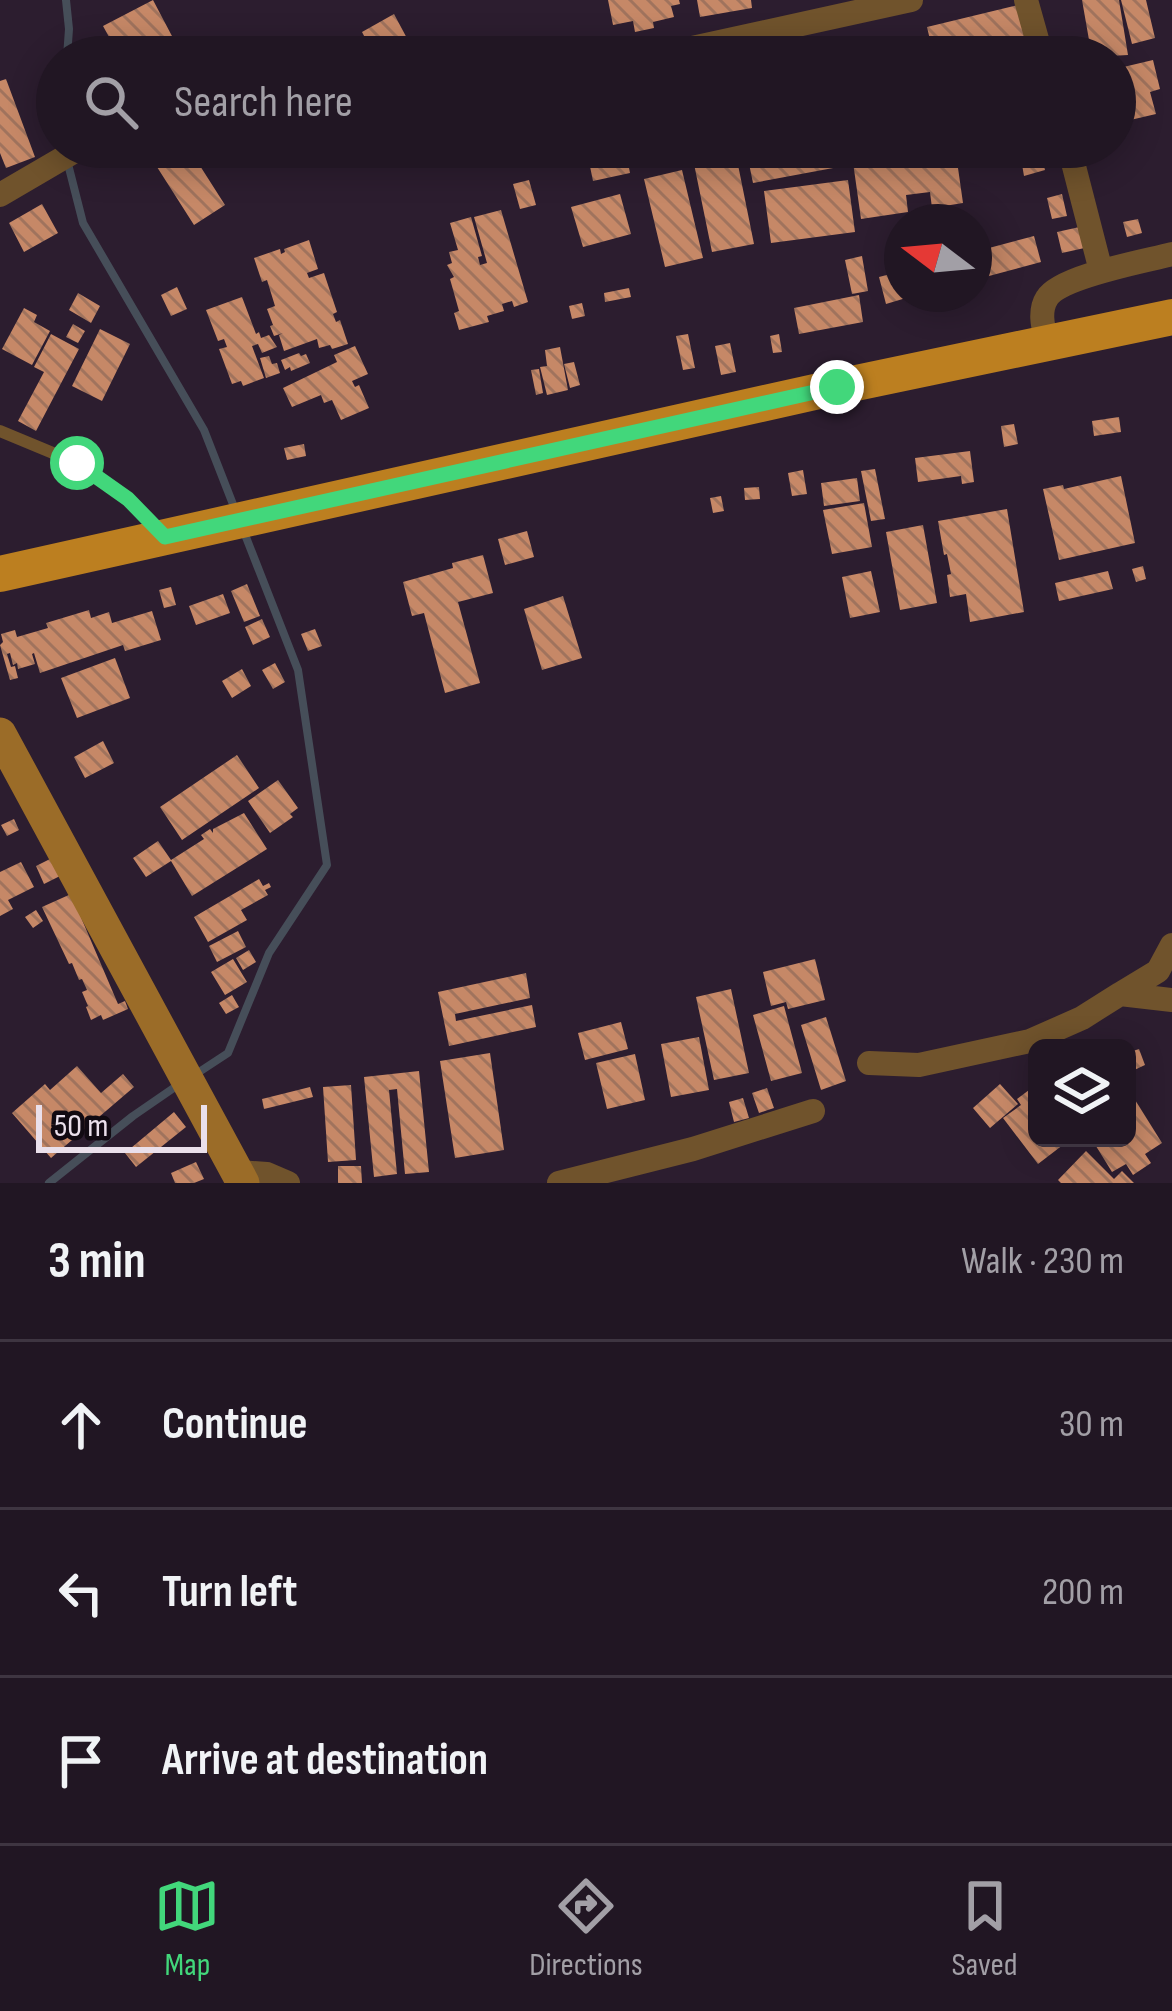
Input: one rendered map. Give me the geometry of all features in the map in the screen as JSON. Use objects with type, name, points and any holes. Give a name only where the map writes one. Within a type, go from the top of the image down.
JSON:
[{"type":"main road","points":[[0,574],[1172,317]]},
{"type":"main road","points":[[0,734],[241,1177]]},
{"type":"street","points":[[747,36],[911,0]]},
{"type":"street","points":[[1026,0],[1036,36]]},
{"type":"street","points":[[0,195],[44,168]]},
{"type":"street","points":[[1074,168],[1101,271]]},
{"type":"street","points":[[1047,344],[1042,320],[1046,298],[1055,289],[1101,271],[1172,254]]},
{"type":"street","points":[[869,1063],[919,1065],[1030,1041],[1082,1018],[1158,971],[1172,945]]},
{"type":"street","points":[[1120,994],[1172,1000]]},
{"type":"street","points":[[559,1183],[693,1149],[813,1111]]},
{"type":"street","points":[[241,1177],[267,1174],[288,1183]]},
{"type":"lane","points":[[0,430],[77,463],[128,499],[165,537]]},
{"type":"building","points":[[153,0],[172,36],[108,36],[103,26]]},
{"type":"building","points":[[608,0],[679,0],[680,4],[671,6],[674,17],[635,32],[633,21],[613,25]]},
{"type":"building","points":[[697,0],[751,0],[752,8],[700,17]]},
{"type":"building","points":[[1082,0],[1119,0],[1125,36],[1088,36]]},
{"type":"building","points":[[1121,0],[1146,0],[1155,38],[1136,43],[1136,36],[1130,36]]},
{"type":"building","points":[[1018,5],[1025,36],[929,36],[927,27]]},
{"type":"building","points":[[394,14],[406,36],[364,36],[362,32]]},
{"type":"building","points":[[1153,60],[1160,89],[1150,92],[1156,114],[1136,119],[1136,64]]},
{"type":"building","points":[[6,79],[35,157],[6,168],[0,153],[0,81]]},
{"type":"building","points":[[158,168],[201,168],[225,205],[194,225]]},
{"type":"building","points":[[590,168],[629,168],[630,173],[593,181]]},
{"type":"building","points":[[695,168],[739,168],[754,244],[712,252]]},
{"type":"building","points":[[750,168],[833,168],[753,183]]},
{"type":"building","points":[[854,168],[958,168],[963,203],[932,204],[930,192],[906,195],[907,204],[884,204],[884,216],[861,219]]},
{"type":"building","points":[[1023,168],[1044,168],[1045,170],[1024,176]]},
{"type":"building","points":[[682,170],[703,258],[665,267],[644,179]]},
{"type":"building","points":[[529,180],[536,205],[520,209],[513,184]]},
{"type":"building","points":[[848,180],[855,232],[771,243],[764,191]]},
{"type":"building","points":[[620,194],[631,234],[583,247],[571,207]]},
{"type":"building","points":[[1062,194],[1067,216],[1052,219],[1047,198]]},
{"type":"building","points":[[42,204],[58,233],[24,252],[9,223]]},
{"type":"building","points":[[501,210],[528,302],[514,307],[512,301],[502,304],[504,311],[487,316],[489,322],[459,330],[450,279],[454,277],[447,265],[452,263],[449,252],[458,250],[450,223],[471,217],[482,256],[478,257],[480,265],[487,263],[474,217]]},
{"type":"building","points":[[1138,219],[1142,233],[1127,237],[1123,222]]},
{"type":"building","points":[[1084,226],[1089,247],[1062,253],[1057,232]]},
{"type":"building","points":[[1034,236],[1041,262],[992,275],[992,247]]},
{"type":"building","points":[[309,240],[318,269],[307,273],[309,278],[324,273],[337,312],[333,314],[348,344],[319,348],[317,339],[284,351],[279,335],[283,333],[274,336],[270,326],[267,309],[275,306],[254,258],[280,249],[281,254]]},
{"type":"building","points":[[862,256],[868,291],[852,294],[845,260]]},
{"type":"building","points":[[177,287],[187,309],[171,316],[161,295]]},
{"type":"building","points":[[629,288],[631,297],[605,302],[604,293]]},
{"type":"building","points":[[78,293],[100,306],[91,323],[69,310]]},
{"type":"building","points":[[859,295],[863,322],[799,334],[794,308]]},
{"type":"building","points":[[242,297],[256,334],[261,338],[269,335],[277,347],[262,353],[258,344],[252,346],[264,378],[243,386],[241,381],[232,384],[219,349],[227,347],[224,339],[218,341],[206,310]]},
{"type":"building","points":[[582,303],[585,316],[572,319],[569,306]]},
{"type":"building","points":[[24,308],[37,315],[34,322],[50,331],[32,365],[2,349]]},
{"type":"building","points":[[73,324],[85,331],[78,343],[66,337]]},
{"type":"building","points":[[100,329],[130,344],[102,401],[72,386]]},
{"type":"building","points":[[51,334],[79,349],[36,431],[18,421],[44,372],[34,367]]},
{"type":"building","points":[[688,334],[695,368],[683,370],[676,336]]},
{"type":"building","points":[[779,334],[782,352],[773,353],[770,336]]},
{"type":"building","points":[[730,343],[736,372],[721,375],[715,346]]},
{"type":"building","points":[[355,346],[368,374],[352,381],[355,387],[359,385],[369,408],[341,420],[332,400],[324,403],[321,395],[292,407],[283,388],[337,362],[334,355]]},
{"type":"building","points":[[560,347],[568,390],[547,395],[540,367],[547,366],[545,350]]},
{"type":"building","points":[[306,354],[310,363],[285,370],[281,360]]},
{"type":"building","points":[[269,356],[280,373],[266,378],[260,358]]},
{"type":"building","points":[[574,362],[580,385],[570,388],[564,364]]},
{"type":"building","points":[[539,369],[543,393],[536,395],[531,370]]},
{"type":"building","points":[[1119,417],[1121,432],[1094,436],[1092,421]]},
{"type":"building","points":[[1014,424],[1018,444],[1004,447],[1001,426]]},
{"type":"building","points":[[304,444],[306,456],[287,460],[284,448]]},
{"type":"building","points":[[970,451],[974,482],[962,484],[961,476],[918,482],[915,458]]},
{"type":"building","points":[[875,469],[885,519],[871,521],[861,471]]},
{"type":"building","points":[[803,470],[807,494],[792,496],[788,473]]},
{"type":"building","points":[[1121,476],[1135,543],[1059,560],[1043,489]]},
{"type":"building","points":[[857,478],[860,501],[824,506],[821,483]]},
{"type":"building","points":[[759,487],[760,499],[745,500],[744,488]]},
{"type":"building","points":[[721,496],[724,511],[713,513],[710,498]]},
{"type":"building","points":[[864,503],[872,547],[832,554],[823,510]]},
{"type":"building","points":[[1007,509],[1024,612],[970,622],[966,594],[950,597],[947,575],[951,574],[938,521]]},
{"type":"building","points":[[923,525],[937,603],[900,610],[886,532]]},
{"type":"building","points":[[527,531],[534,557],[505,565],[498,539]]},
{"type":"building","points":[[483,555],[493,593],[458,602],[480,683],[445,693],[424,613],[412,616],[403,582]]},
{"type":"building","points":[[1143,566],[1146,579],[1136,582],[1132,569]]},
{"type":"building","points":[[871,571],[880,612],[850,618],[842,577]]},
{"type":"building","points":[[1108,571],[1113,589],[1059,601],[1055,583]]},
{"type":"building","points":[[247,584],[260,616],[244,622],[231,591]]},
{"type":"building","points":[[171,587],[176,605],[164,608],[159,590]]},
{"type":"building","points":[[223,594],[230,613],[196,625],[189,606]]},
{"type":"building","points":[[563,596],[582,658],[542,670],[524,609]]},
{"type":"building","points":[[89,610],[91,618],[109,612],[112,623],[152,611],[161,640],[125,651],[123,645],[40,673],[34,653],[35,664],[18,669],[10,653],[11,667],[15,666],[18,678],[10,680],[1,634],[15,630],[17,637]]},
{"type":"building","points":[[262,619],[270,637],[253,645],[245,627]]},
{"type":"building","points":[[315,629],[322,646],[308,651],[301,634]]},
{"type":"building","points":[[115,658],[130,698],[77,718],[61,678]]},
{"type":"building","points":[[275,663],[285,682],[273,689],[262,670]]},
{"type":"building","points":[[242,669],[251,686],[232,698],[222,681]]},
{"type":"building","points":[[103,741],[114,763],[85,778],[74,757]]},
{"type":"building","points":[[237,755],[259,788],[182,840],[160,807]]},
{"type":"building","points":[[278,780],[298,808],[270,833],[248,801]]},
{"type":"building","points":[[244,813],[267,849],[192,896],[171,861],[146,877],[133,858],[158,841],[171,860],[204,839],[201,835],[210,829],[213,833]]},
{"type":"building","points":[[14,819],[19,830],[7,836],[1,825]]},
{"type":"building","points":[[54,857],[62,875],[44,884],[36,866]]},
{"type":"building","points":[[21,862],[34,887],[8,900],[13,909],[0,916],[0,872]]},
{"type":"building","points":[[259,879],[263,886],[269,883],[268,895],[241,910],[247,920],[208,942],[194,917]]},
{"type":"building","points":[[71,894],[118,1004],[125,1001],[128,1009],[103,1020],[101,1015],[91,1020],[82,992],[87,990],[42,907]]},
{"type":"building","points":[[36,910],[43,921],[33,928],[25,917]]},
{"type":"building","points":[[238,931],[246,947],[217,962],[209,946]]},
{"type":"building","points":[[249,950],[256,962],[243,970],[236,958]]},
{"type":"building","points":[[233,959],[247,982],[225,995],[211,972]]},
{"type":"building","points":[[815,959],[825,1000],[788,1009],[786,1002],[771,1006],[763,972]]},
{"type":"building","points":[[526,973],[530,998],[455,1014],[456,1021],[532,1005],[536,1027],[449,1046],[438,992]]},
{"type":"building","points":[[731,989],[749,1073],[714,1080],[696,997]]},
{"type":"building","points":[[232,995],[239,1007],[226,1014],[219,1003]]},
{"type":"building","points":[[784,1006],[802,1073],[771,1081],[753,1015]]},
{"type":"building","points":[[826,1017],[846,1081],[821,1090],[801,1025]]},
{"type":"building","points":[[621,1022],[628,1049],[585,1060],[578,1033]]},
{"type":"building","points":[[699,1037],[709,1090],[671,1097],[661,1044]]},
{"type":"building","points":[[1136,1050],[1145,1065],[1136,1069]]},
{"type":"building","points":[[490,1053],[504,1150],[455,1158],[440,1061]]},
{"type":"building","points":[[635,1054],[645,1100],[607,1109],[596,1063]]},
{"type":"building","points":[[77,1066],[101,1093],[123,1074],[134,1087],[51,1158],[12,1113],[45,1084],[50,1090]]},
{"type":"building","points":[[419,1071],[429,1172],[405,1174],[397,1089],[389,1090],[397,1174],[374,1177],[364,1077]]},
{"type":"building","points":[[1000,1084],[1018,1104],[990,1128],[973,1108]]},
{"type":"building","points":[[351,1085],[356,1160],[328,1162],[323,1087]]},
{"type":"building","points":[[310,1087],[313,1097],[264,1109],[262,1099]]},
{"type":"building","points":[[767,1088],[774,1108],[759,1113],[752,1093]]},
{"type":"building","points":[[1028,1091],[1028,1147],[1060,1147],[1038,1164],[1003,1118],[1021,1105],[1017,1099]]},
{"type":"building","points":[[743,1098],[749,1118],[734,1122],[729,1102]]},
{"type":"building","points":[[1136,1101],[1162,1143],[1145,1154],[1151,1163],[1133,1175],[1126,1164],[1112,1172],[1097,1147],[1136,1147]]},
{"type":"building","points":[[174,1112],[186,1127],[136,1167],[125,1153]]},
{"type":"building","points":[[1086,1151],[1114,1179],[1122,1171],[1134,1183],[1061,1183],[1058,1180]]},
{"type":"building","points":[[196,1162],[204,1179],[175,1183],[171,1173]]},
{"type":"building","points":[[338,1166],[361,1166],[362,1183],[338,1183]]},
{"type":"waterway","points":[[66,0],[68,36]]},
{"type":"waterway","points":[[69,168],[83,223],[204,430],[236,512]]},
{"type":"waterway","points":[[196,1074],[228,1053],[269,953],[327,865],[298,670],[244,532]]},
{"type":"waterway","points":[[49,1183],[178,1085]]},
{"type":"route","points":[[77,463],[128,499],[165,537],[837,387]]}]
